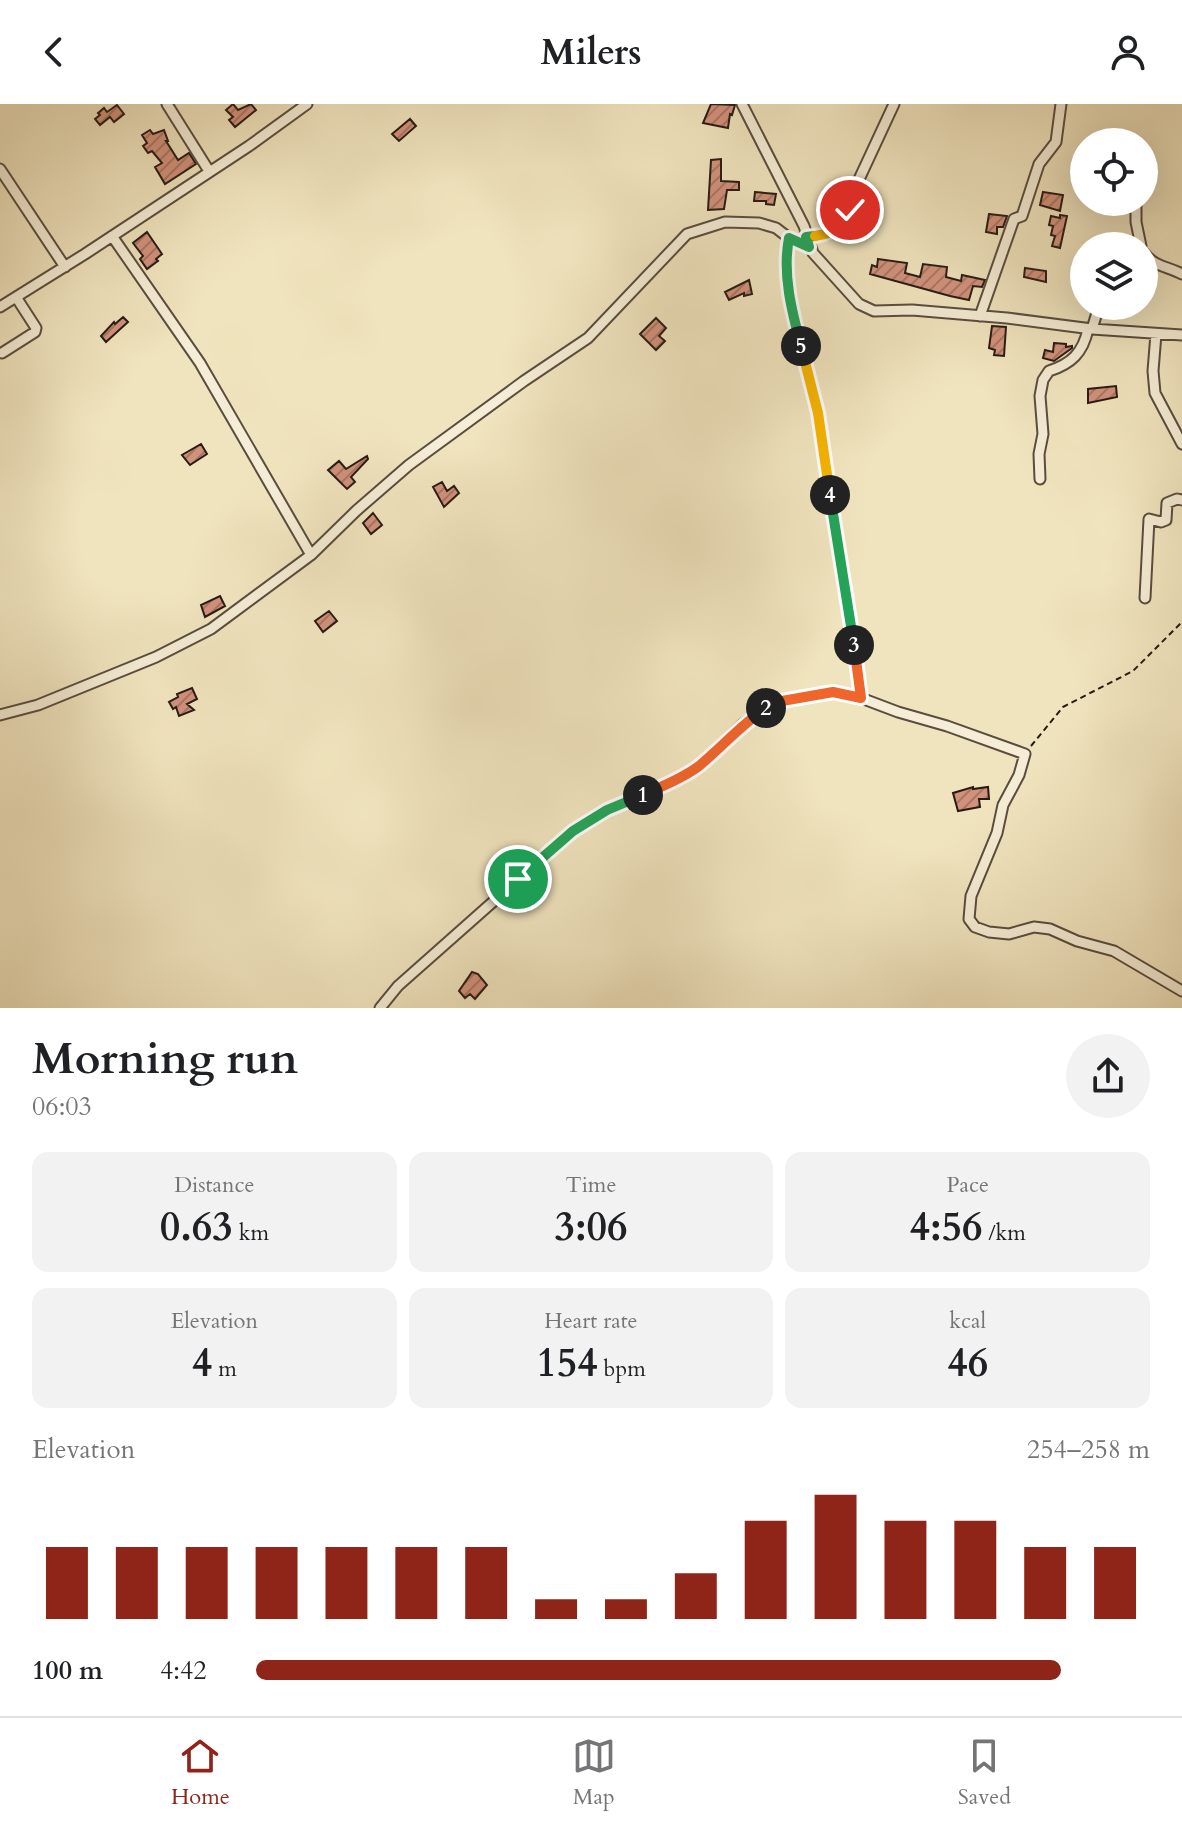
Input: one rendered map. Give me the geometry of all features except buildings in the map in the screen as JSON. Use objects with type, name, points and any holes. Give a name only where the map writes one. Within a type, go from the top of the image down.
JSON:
[{"type":"street","points":[[167,104],[209,171]]},
{"type":"street","points":[[0,307],[112,236],[307,104]]},
{"type":"street","points":[[742,104],[804,226],[817,261],[859,304],[874,311],[912,310],[1090,329],[1182,335]]},
{"type":"street","points":[[0,715],[38,705],[156,657],[211,629],[311,555],[409,465],[588,338],[687,234],[725,222],[759,223],[776,228],[789,238],[808,242],[843,226],[855,188],[894,104]]},
{"type":"street","points":[[980,316],[1014,219],[1022,216],[1039,164],[1056,142],[1061,104]]},
{"type":"street","points":[[0,169],[65,267]]},
{"type":"street","points":[[112,236],[200,363],[311,555]]},
{"type":"street","points":[[789,238],[786,269],[792,314],[818,413],[861,698]]},
{"type":"street","points":[[1158,267],[1172,268],[1182,274]]},
{"type":"street","points":[[2,353],[35,332],[36,328],[16,297]]},
{"type":"street","points":[[1040,479],[1039,454],[1043,434],[1039,406],[1043,380],[1049,371],[1067,366],[1086,339],[1094,320]]},
{"type":"street","points":[[1156,334],[1155,393],[1182,444]]},
{"type":"street","points":[[1145,598],[1149,519],[1166,520],[1167,503],[1182,500]]},
{"type":"street","points":[[380,1008],[398,986],[573,831],[607,810],[677,780],[699,766],[743,724],[771,704],[833,692],[861,698],[1025,754],[1019,775],[1003,805],[997,833],[971,896],[969,919],[975,927],[1009,934],[1034,927],[1050,929],[1077,941],[1114,951],[1182,991]]},
{"type":"path","points":[[1025,754],[1063,707],[1133,671],[1182,622]]},
{"type":"route","points":[[518,879],[573,831],[607,810],[677,780],[699,766],[743,724],[771,704],[833,692],[861,698],[818,413],[792,314],[786,269],[789,238],[809,247],[806,237],[828,234],[843,226],[850,210]]}]
